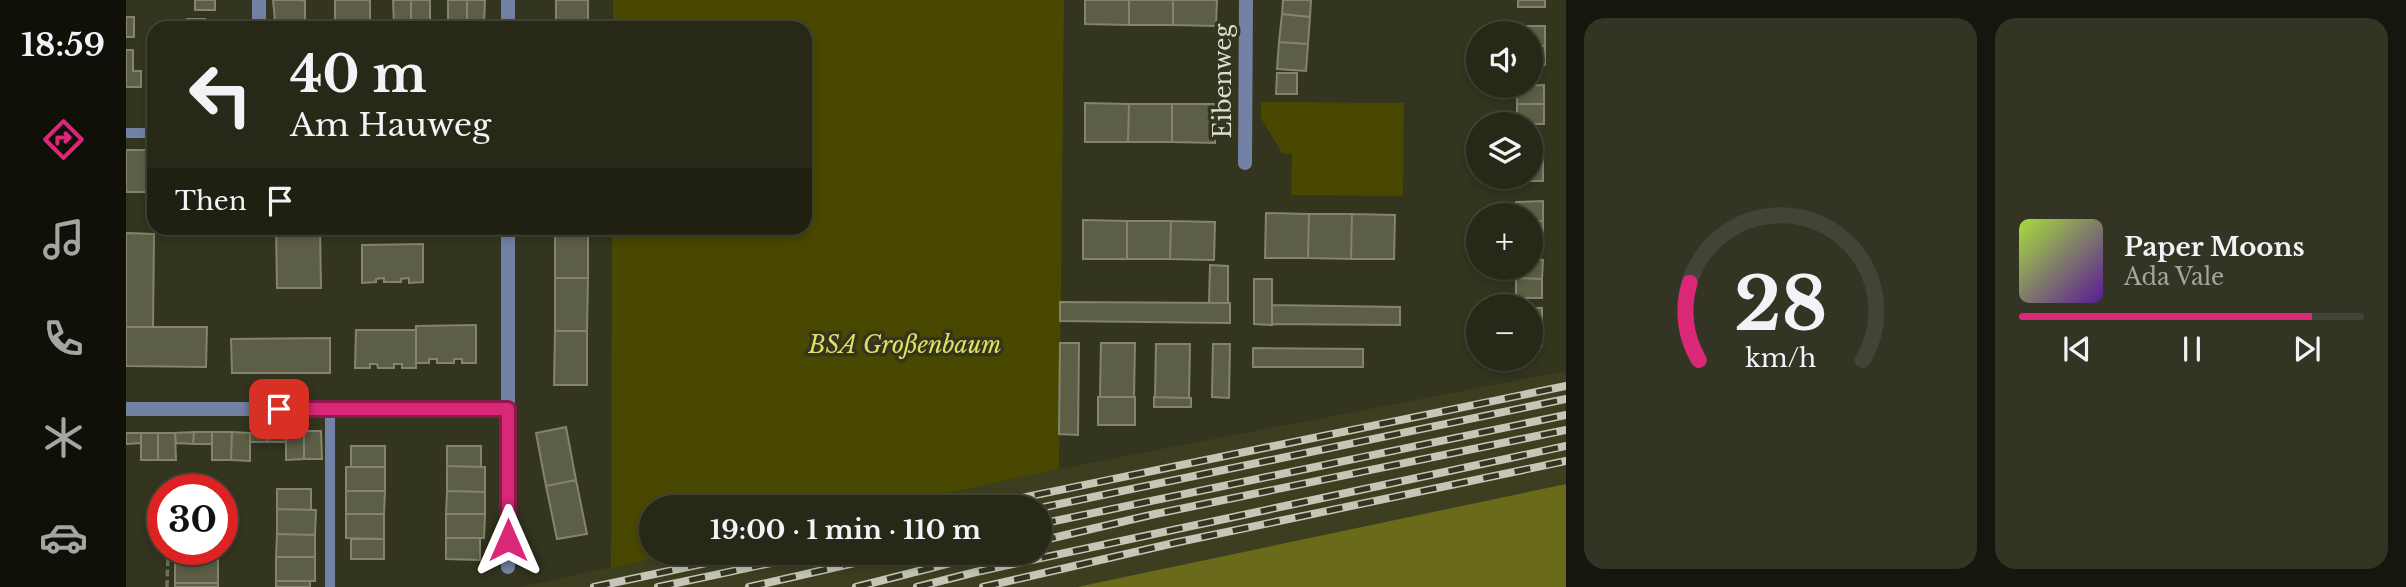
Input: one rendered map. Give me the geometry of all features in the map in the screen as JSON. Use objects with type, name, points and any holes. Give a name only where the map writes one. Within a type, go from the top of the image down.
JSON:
[{"type":"street","points":[[259,0],[259,21]]},
{"type":"street","points":[[508,0],[508,21]]},
{"type":"street","name":"Eibenweg","points":[[1245,163],[1246,0]]},
{"type":"street","points":[[508,235],[508,567]]},
{"type":"street","points":[[126,409],[508,409]]},
{"type":"lane","points":[[126,133],[147,133]]},
{"type":"lane","points":[[330,409],[330,587]]},
{"type":"path","points":[[167,587],[168,565]]},
{"type":"shaded area","points":[[1566,371],[1566,484],[1077,587],[521,587],[639,561],[639,565],[1052,565],[1052,495],[939,495],[1059,469]]},
{"type":"shaded area","points":[[1566,484],[1566,587],[1077,587]]},
{"type":"green space","name":"BSA Großenbaum","points":[[613,0],[1064,0],[1059,469],[939,495],[639,495],[639,562],[611,568],[612,235],[812,235],[812,21],[613,21]]},
{"type":"green space","points":[[1261,102],[1404,103],[1403,196],[1291,195],[1292,154],[1282,153],[1261,118]]},
{"type":"building","points":[[195,0],[215,0],[215,10],[195,10]]},
{"type":"building","points":[[273,0],[305,1],[305,21],[275,21]]},
{"type":"building","points":[[335,0],[370,0],[370,21],[335,21]]},
{"type":"building","points":[[393,0],[411,0],[411,21],[394,21]]},
{"type":"building","points":[[411,0],[430,0],[430,21],[411,21]]},
{"type":"building","points":[[448,0],[467,0],[467,21],[448,21]]},
{"type":"building","points":[[467,0],[485,0],[484,21],[467,21]]},
{"type":"building","points":[[556,0],[588,0],[588,21],[556,21]]},
{"type":"building","points":[[1085,0],[1129,0],[1129,25],[1085,24]]},
{"type":"building","points":[[1129,0],[1173,0],[1173,25],[1129,25]]},
{"type":"building","points":[[1173,0],[1217,0],[1216,26],[1173,25]]},
{"type":"building","points":[[1283,0],[1311,0],[1310,17],[1282,14]]},
{"type":"building","points":[[1518,0],[1545,0],[1545,7],[1518,7]]},
{"type":"building","points":[[1282,14],[1310,17],[1308,44],[1279,42]]},
{"type":"building","points":[[126,17],[134,17],[134,37],[126,37]]},
{"type":"building","points":[[187,19],[205,19],[205,21]]},
{"type":"building","points":[[1543,26],[1545,26],[1543,46]]},
{"type":"building","points":[[1279,42],[1308,44],[1306,71],[1277,69]]},
{"type":"building","points":[[1543,46],[1545,46],[1543,65]]},
{"type":"building","points":[[126,50],[133,50],[133,71],[141,71],[141,87],[126,87]]},
{"type":"building","points":[[1277,73],[1297,73],[1297,94],[1276,94]]},
{"type":"building","points":[[1543,85],[1544,104],[1517,104],[1517,98],[1543,98]]},
{"type":"building","points":[[1085,103],[1129,104],[1128,142],[1085,142]]},
{"type":"building","points":[[1129,104],[1172,104],[1172,142],[1128,142]]},
{"type":"building","points":[[1172,104],[1215,104],[1215,143],[1172,142]]},
{"type":"building","points":[[1517,104],[1544,104],[1544,124],[1543,112],[1517,112]]},
{"type":"building","points":[[126,150],[147,150],[147,192],[126,192]]},
{"type":"building","points":[[1543,201],[1543,203],[1516,203]]},
{"type":"building","points":[[1266,213],[1309,214],[1308,258],[1265,258]]},
{"type":"building","points":[[1309,214],[1352,214],[1351,259],[1308,258]]},
{"type":"building","points":[[1352,214],[1395,215],[1394,259],[1351,259]]},
{"type":"building","points":[[1083,220],[1127,221],[1127,259],[1083,259]]},
{"type":"building","points":[[1127,221],[1171,221],[1170,259],[1127,259]]},
{"type":"building","points":[[1171,221],[1215,222],[1214,260],[1170,259]]},
{"type":"building","points":[[126,233],[154,235],[153,327],[126,327]]},
{"type":"building","points":[[276,235],[320,235],[321,288],[277,288]]},
{"type":"building","points":[[555,235],[588,235],[588,278],[555,278]]},
{"type":"building","points":[[423,244],[423,282],[409,283],[409,278],[401,279],[401,282],[384,282],[384,278],[376,279],[376,282],[362,283],[362,245]]},
{"type":"building","points":[[1210,265],[1228,266],[1228,303],[1209,303]]},
{"type":"building","points":[[555,278],[588,278],[587,331],[555,331]]},
{"type":"building","points":[[1254,279],[1272,279],[1272,325],[1254,324]]},
{"type":"building","points":[[1516,280],[1542,280],[1542,294],[1516,294]]},
{"type":"building","points":[[1060,302],[1230,303],[1230,323],[1060,321]]},
{"type":"building","points":[[1272,305],[1400,307],[1400,325],[1272,324]]},
{"type":"building","points":[[476,325],[476,363],[462,363],[462,359],[454,359],[454,363],[437,363],[437,359],[429,359],[429,363],[416,363],[416,326]]},
{"type":"building","points":[[126,327],[207,327],[206,367],[126,366]]},
{"type":"building","points":[[356,330],[416,330],[416,368],[402,368],[402,364],[394,364],[394,368],[378,368],[377,364],[370,364],[370,368],[355,368]]},
{"type":"building","points":[[555,331],[587,331],[587,385],[554,385]]},
{"type":"building","points":[[330,338],[330,373],[232,373],[231,339]]},
{"type":"building","points":[[1060,343],[1079,343],[1078,435],[1059,434]]},
{"type":"building","points":[[1101,343],[1135,343],[1134,397],[1100,397]]},
{"type":"building","points":[[1156,344],[1190,344],[1189,398],[1155,397]]},
{"type":"building","points":[[1213,344],[1230,344],[1229,398],[1212,397]]},
{"type":"building","points":[[1253,348],[1363,349],[1363,367],[1253,367]]},
{"type":"building","points":[[1098,397],[1135,397],[1135,425],[1098,425]]},
{"type":"building","points":[[1154,397],[1191,398],[1191,407],[1154,407]]},
{"type":"building","points":[[566,427],[576,480],[546,486],[536,433]]},
{"type":"building","points":[[304,431],[304,459],[286,460],[286,432]]},
{"type":"building","points":[[304,431],[321,431],[322,459],[304,459]]},
{"type":"building","points":[[194,432],[193,444],[176,443],[175,433]]},
{"type":"building","points":[[194,432],[212,432],[212,444],[193,444]]},
{"type":"building","points":[[212,432],[232,432],[231,460],[212,460]]},
{"type":"building","points":[[232,432],[250,433],[250,461],[231,460]]},
{"type":"building","points":[[286,432],[286,442],[267,442],[267,433]]},
{"type":"building","points":[[126,433],[141,433],[141,443],[126,444]]},
{"type":"building","points":[[141,433],[158,433],[158,460],[141,460]]},
{"type":"building","points":[[158,433],[175,433],[176,460],[158,460]]},
{"type":"building","points":[[250,433],[267,433],[267,442],[250,442]]},
{"type":"building","points":[[351,446],[385,446],[385,467],[351,467]]},
{"type":"building","points":[[447,446],[481,446],[481,467],[447,466]]},
{"type":"building","points":[[447,466],[485,467],[485,492],[447,491]]},
{"type":"building","points":[[346,467],[385,467],[385,491],[346,491]]},
{"type":"building","points":[[576,480],[587,534],[557,539],[546,486]]},
{"type":"building","points":[[277,489],[311,489],[311,510],[277,509]]},
{"type":"building","points":[[346,491],[385,491],[384,514],[346,514]]},
{"type":"building","points":[[447,491],[485,492],[485,514],[446,514]]},
{"type":"building","points":[[277,509],[316,510],[315,535],[277,534]]},
{"type":"building","points":[[346,514],[384,514],[384,539],[346,538]]},
{"type":"building","points":[[446,514],[485,514],[484,538],[446,538]]},
{"type":"building","points":[[277,534],[315,535],[315,557],[276,557]]},
{"type":"building","points":[[446,538],[480,538],[480,560],[446,559]]},
{"type":"building","points":[[351,539],[384,539],[384,559],[351,559]]},
{"type":"building","points":[[276,557],[315,557],[315,581],[276,581]]},
{"type":"building","points":[[175,565],[218,565],[218,583],[175,583]]},
{"type":"building","points":[[276,581],[310,581],[310,587],[276,587]]},
{"type":"building","points":[[175,583],[218,583],[218,587],[175,587]]},
{"type":"railway","points":[[1035,495],[1566,386]]},
{"type":"railway","points":[[1052,506],[1566,399]]},
{"type":"railway","points":[[1052,522],[1566,415]]},
{"type":"railway","points":[[1052,538],[1155,514],[1566,430]]},
{"type":"railway","points":[[917,587],[976,572],[1566,446]]},
{"type":"railway","points":[[983,587],[1174,543],[1566,461]]},
{"type":"railway","points":[[594,587],[697,565]]},
{"type":"railway","points":[[658,587],[762,565]]},
{"type":"railway","points":[[749,587],[845,565]]},
{"type":"railway","points":[[856,587],[943,565]]},
{"type":"route","points":[[279,409],[508,409],[508,540]]}]
